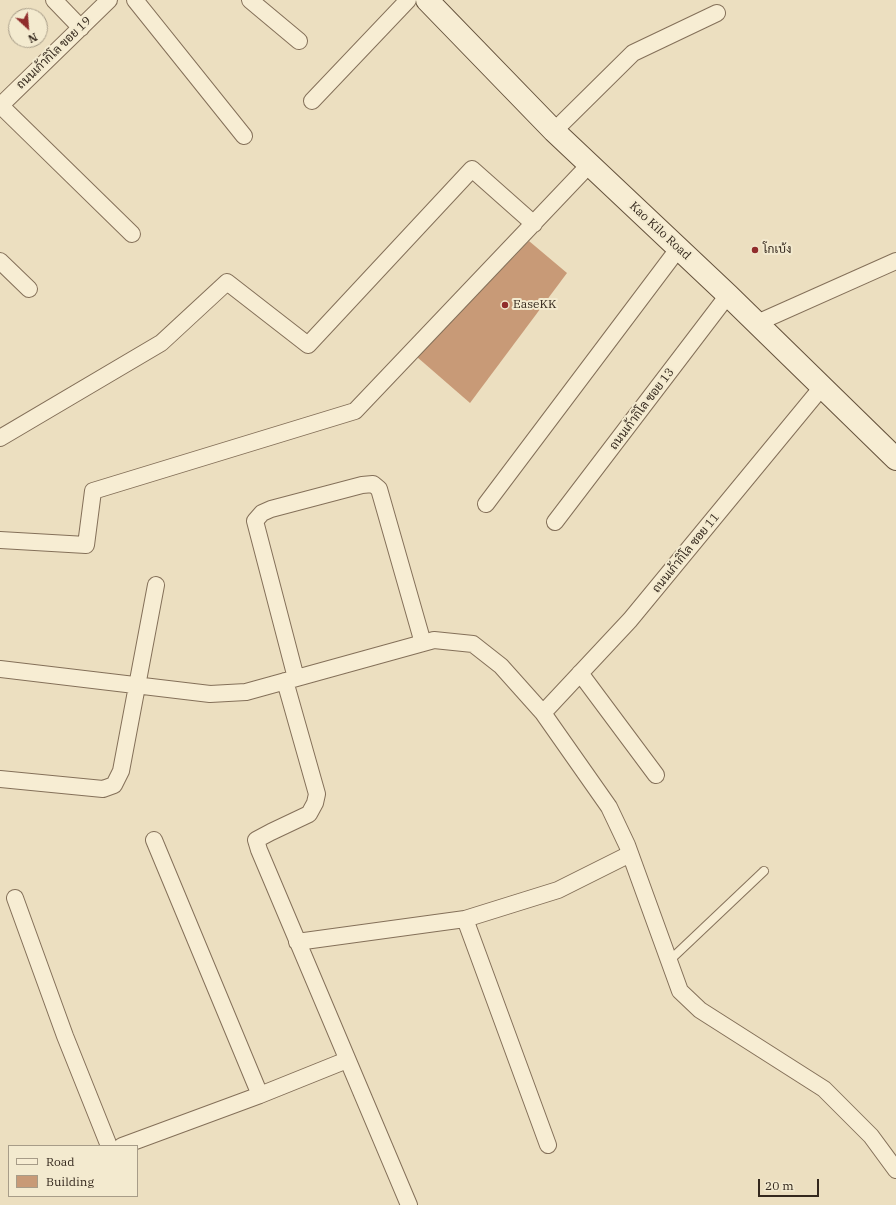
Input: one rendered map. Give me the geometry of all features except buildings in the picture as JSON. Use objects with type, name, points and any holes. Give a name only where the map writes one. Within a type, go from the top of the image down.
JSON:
[{"type":"main road","name":"Kao Kilo Road","points":[[427,0],[554,131],[894,454]]},
{"type":"street","points":[[54,0],[81,28]]},
{"type":"street","name":"ถนนเก้ากิโล ขอย 19","points":[[0,105],[81,28],[108,0]]},
{"type":"street","points":[[134,0],[244,136]]},
{"type":"street","points":[[250,0],[299,41]]},
{"type":"street","points":[[312,101],[408,0]]},
{"type":"street","points":[[554,131],[633,53],[717,13]]},
{"type":"street","points":[[0,105],[132,234]]},
{"type":"street","points":[[0,540],[86,545],[93,491],[355,411],[589,165]]},
{"type":"street","points":[[0,438],[161,343],[227,282],[308,345],[472,169],[534,224]]},
{"type":"street","points":[[486,504],[678,249]]},
{"type":"street","points":[[0,261],[29,289]]},
{"type":"street","points":[[757,323],[896,261]]},
{"type":"street","name":"ถนนเก้ากิโล ซอย 13","points":[[555,522],[728,296]]},
{"type":"street","name":"ถนนเก้ากิโล ซอย 11","points":[[543,713],[630,620],[822,386]]},
{"type":"street","points":[[409,1205],[297,942],[256,840],[309,814],[315,803],[316,794],[255,521],[262,513],[271,509],[362,485],[373,484],[379,489],[423,643]]},
{"type":"street","points":[[0,779],[103,789],[114,785],[121,771],[156,585]]},
{"type":"street","points":[[0,669],[210,694],[246,692],[434,640],[473,644],[502,666],[543,713],[609,807],[630,854],[680,991],[700,1010],[824,1089],[871,1136],[896,1170]]},
{"type":"street","points":[[580,673],[656,774]]},
{"type":"street","points":[[154,840],[260,1095]]},
{"type":"street","points":[[297,942],[465,919],[558,890],[630,854]]},
{"type":"street","points":[[15,898],[65,1036],[109,1145]]},
{"type":"street","points":[[465,919],[548,1145]]},
{"type":"street","points":[[125,1145],[260,1095],[347,1060]]},
{"type":"lane","points":[[669,961],[764,871]]},
{"type":"place","name":"โกเบ้ง","points":[[755,250]]},
{"type":"place","name":"EaseKK","points":[[505,305]]}]
